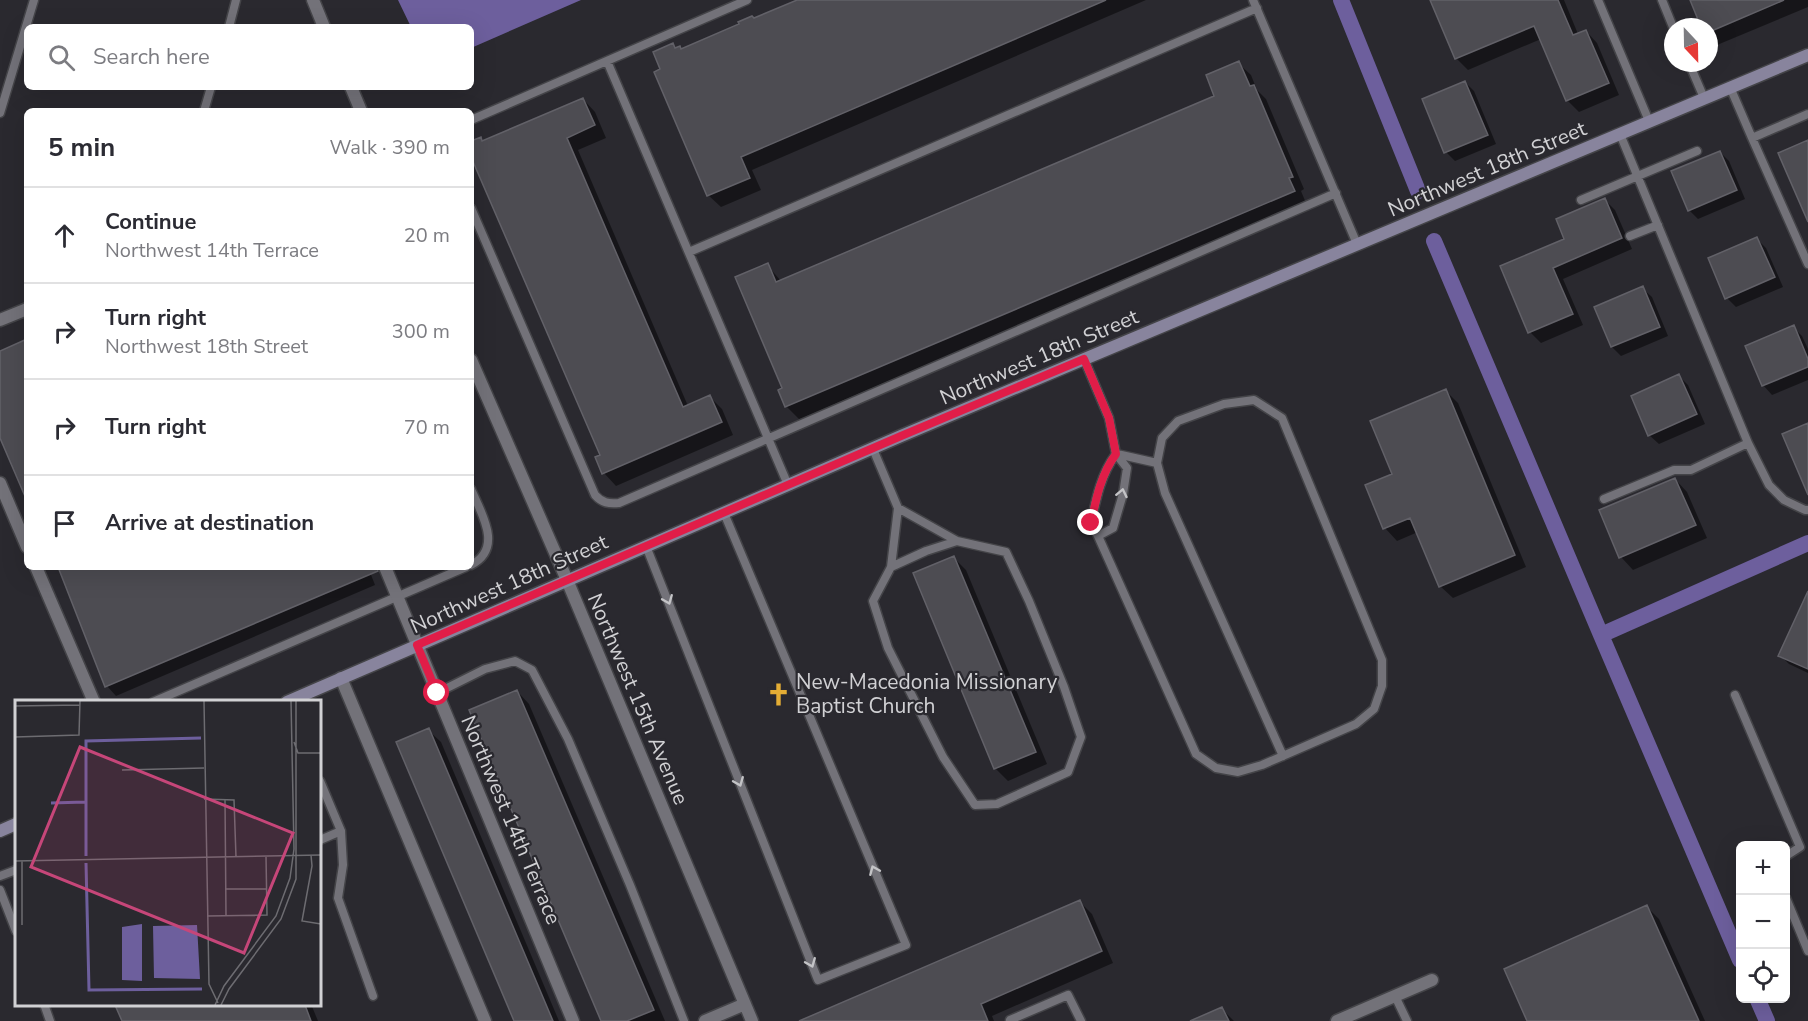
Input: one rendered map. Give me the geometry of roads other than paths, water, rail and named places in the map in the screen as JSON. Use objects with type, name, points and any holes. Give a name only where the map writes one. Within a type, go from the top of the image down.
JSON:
[{"type":"street","points":[[312,0],[323,24]]},
{"type":"street","name":"Northwest 18th Street","points":[[292,700],[873,448],[1808,55]]},
{"type":"street","points":[[352,90],[360,108]]},
{"type":"street","points":[[0,320],[24,310]]},
{"type":"street","name":"Northwest 15th Avenue","points":[[474,367],[567,580],[752,1021]]},
{"type":"street","points":[[0,483],[24,537]]},
{"type":"street","points":[[37,570],[93,700]]},
{"type":"street","name":"Northwest 14th Terrace","points":[[386,570],[573,1021]]},
{"type":"street","points":[[341,678],[485,1021]]},
{"type":"street","points":[[0,831],[15,824]]},
{"type":"street","points":[[1338,1021],[1432,980]]},
{"type":"street","points":[[705,1021],[745,1004]]},
{"type":"lane","points":[[27,24],[34,0]]},
{"type":"lane","points":[[230,24],[236,0]]},
{"type":"lane","points":[[474,119],[747,0]]},
{"type":"lane","points":[[1598,0],[1649,121]]},
{"type":"lane","points":[[1662,0],[1669,18]]},
{"type":"lane","points":[[689,252],[1255,4],[1357,244]]},
{"type":"lane","points":[[0,113],[24,33]]},
{"type":"lane","points":[[607,61],[788,485]]},
{"type":"lane","points":[[1693,72],[1704,98]]},
{"type":"lane","points":[[1730,87],[1808,264]]},
{"type":"lane","points":[[205,108],[210,90]]},
{"type":"lane","points":[[1752,138],[1808,114]]},
{"type":"lane","points":[[1620,134],[1748,443],[1769,484],[1784,500],[1808,510]]},
{"type":"lane","points":[[1581,200],[1697,151]]},
{"type":"lane","points":[[474,215],[595,495],[603,502],[610,504],[619,503],[1336,193]]},
{"type":"lane","points":[[1630,236],[1658,225]]},
{"type":"lane","points":[[1084,359],[1109,418],[1116,454],[1127,468],[1123,494],[1113,528],[1098,536]]},
{"type":"lane","points":[[1116,454],[1107,466],[1091,523],[1196,754],[1216,768],[1238,772],[1262,765],[1283,756],[1356,724],[1374,709],[1382,686],[1382,660],[1282,418],[1254,400],[1224,404],[1178,421],[1162,438],[1157,463],[1165,493],[1283,756]]},
{"type":"lane","points":[[1604,499],[1674,470],[1691,470],[1748,443]]},
{"type":"lane","points":[[873,448],[898,508],[891,567],[873,601],[888,648],[943,756],[975,805],[997,804],[1068,772],[1081,736],[1029,601],[1006,552],[957,541],[898,508]]},
{"type":"lane","points":[[1116,454],[1157,463]]},
{"type":"lane","points":[[474,496],[486,524],[489,539],[480,558],[474,563]]},
{"type":"lane","points":[[646,546],[818,980],[906,945],[724,513]]},
{"type":"lane","points":[[891,567],[926,551],[957,541]]},
{"type":"lane","points":[[158,700],[459,570]]},
{"type":"lane","points":[[437,693],[484,669],[515,661],[532,670],[568,739],[684,1021]]},
{"type":"lane","points":[[1735,695],[1804,847],[1790,854]]},
{"type":"lane","points":[[321,783],[341,831],[343,865],[338,898],[373,996]]},
{"type":"lane","points":[[321,840],[341,831]]},
{"type":"lane","points":[[0,876],[15,870]]},
{"type":"lane","points":[[0,890],[15,928]]},
{"type":"lane","points":[[1790,910],[1808,951]]},
{"type":"lane","points":[[1011,1021],[1068,995],[1081,1021]]},
{"type":"lane","points":[[1395,996],[1407,1021]]},
{"type":"lane","points":[[44,1006],[50,1021]]},
{"type":"waterway","points":[[1341,0],[1418,191]]},
{"type":"waterway","points":[[1434,241],[1736,951]]},
{"type":"waterway","points":[[1601,635],[1808,543]]},
{"type":"waterway","points":[[1759,1003],[1767,1021]]},
{"type":"place","name":"New-Macedonia Missionary Baptist Church","points":[[778,694]]}]
